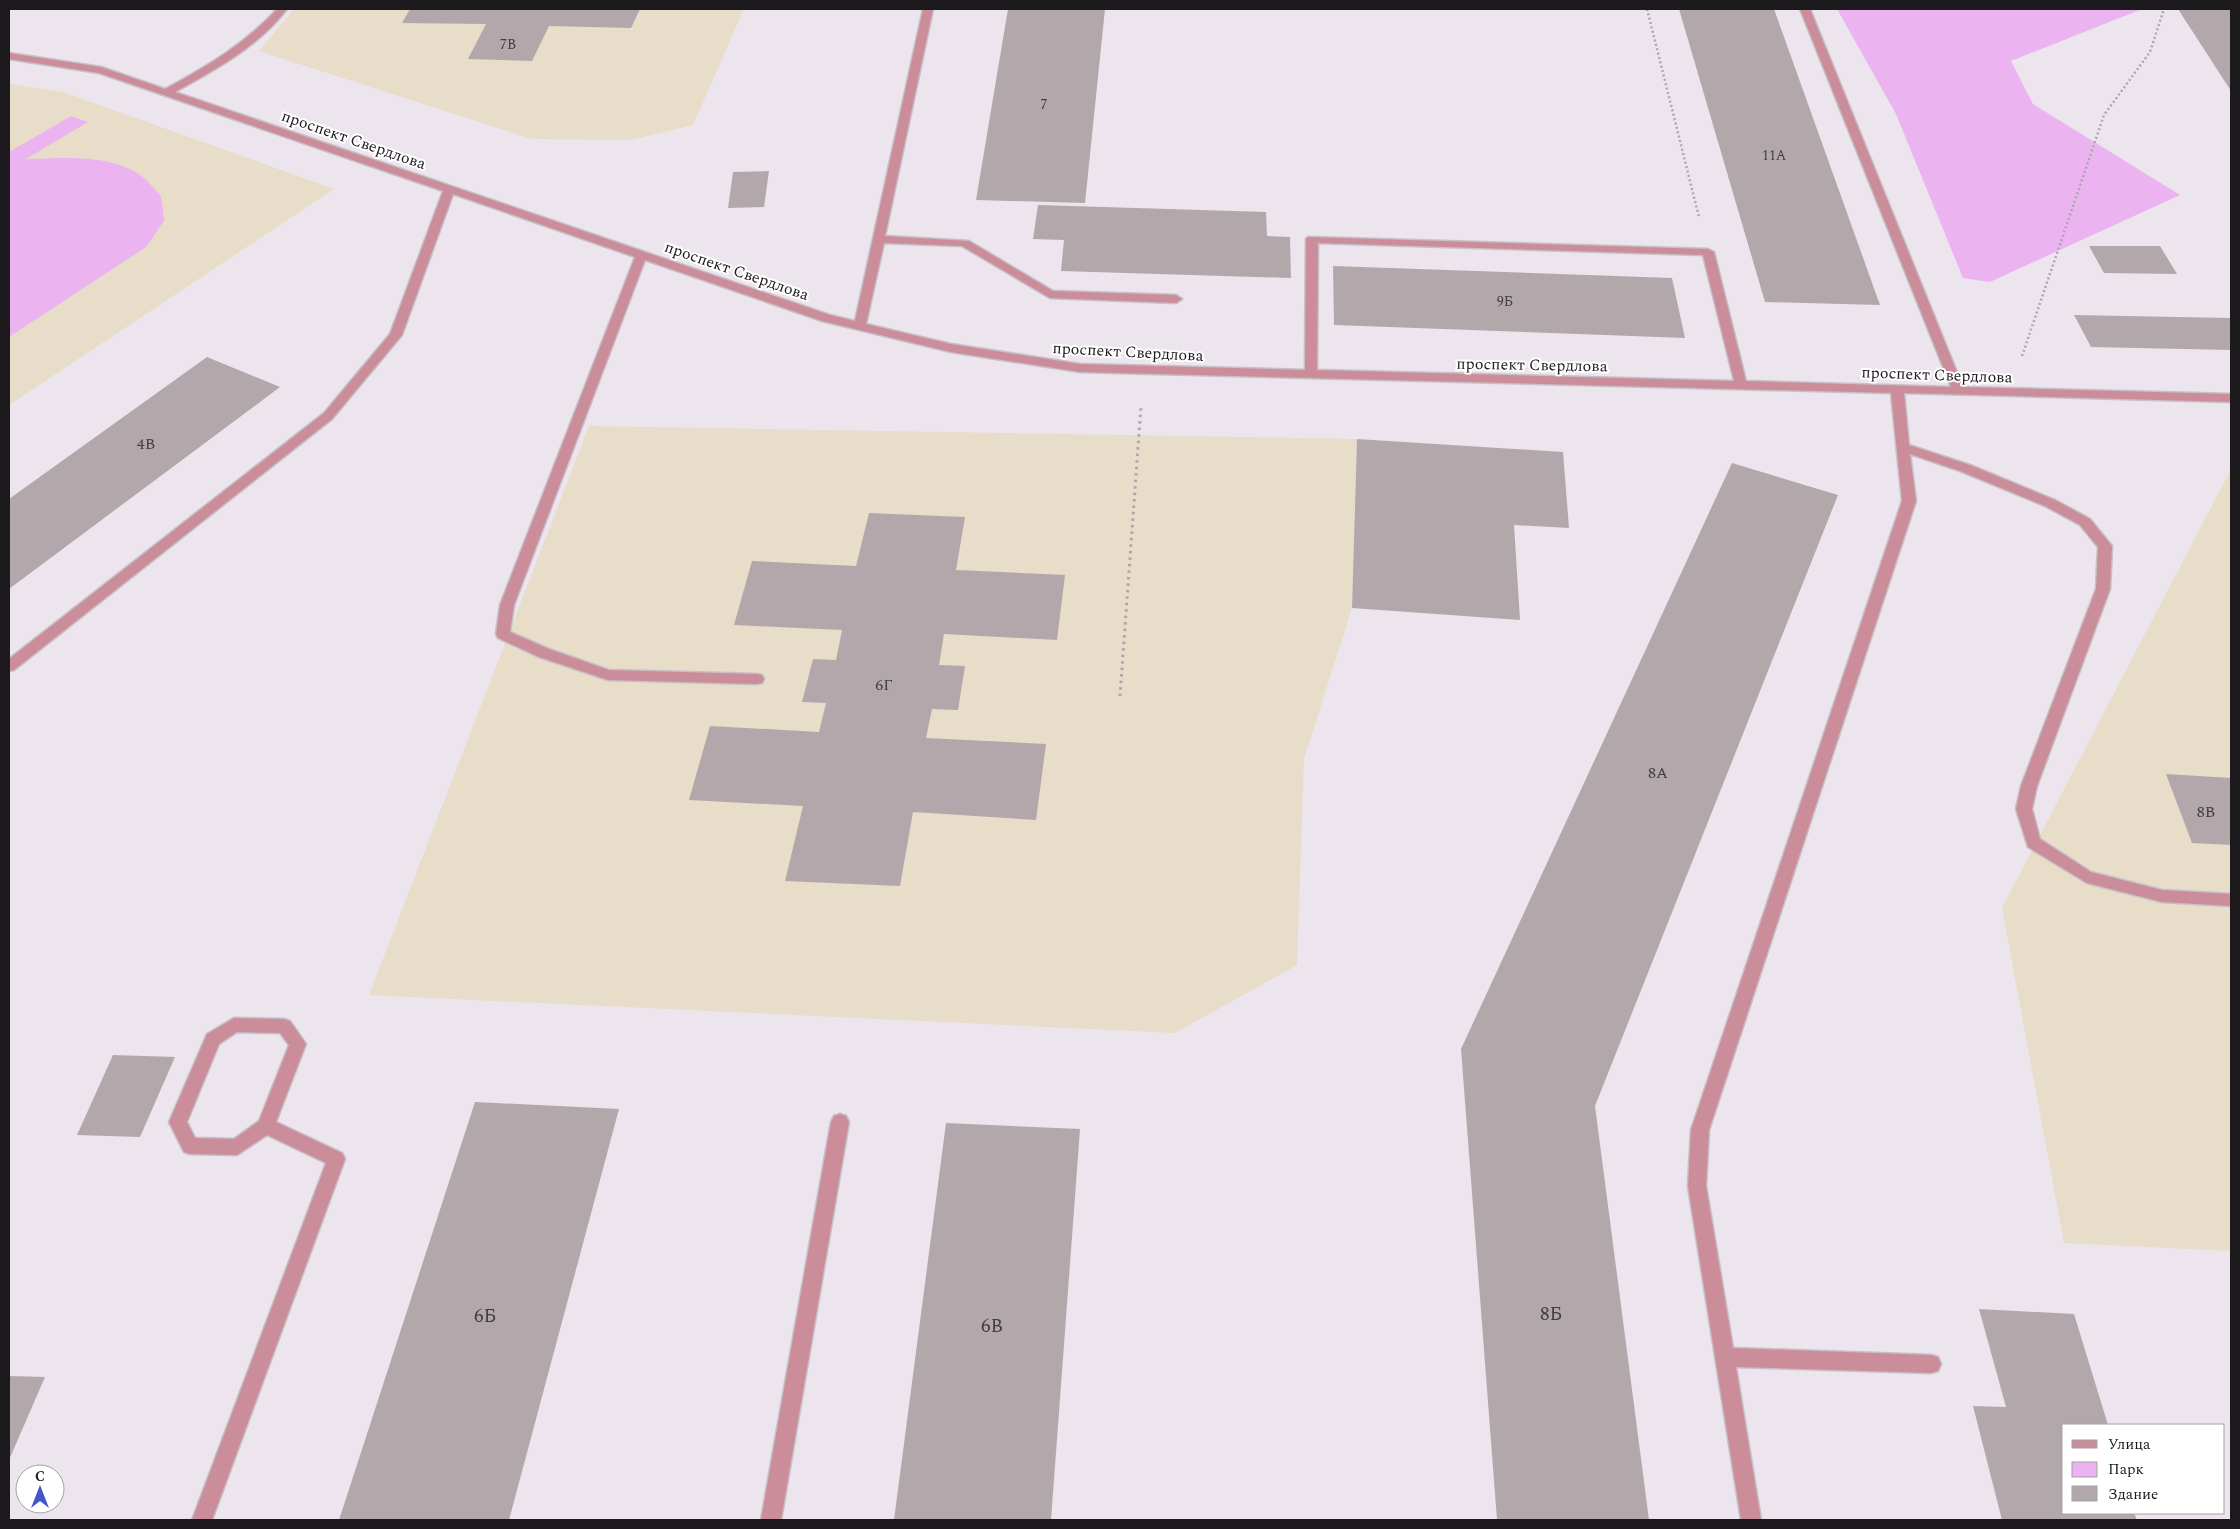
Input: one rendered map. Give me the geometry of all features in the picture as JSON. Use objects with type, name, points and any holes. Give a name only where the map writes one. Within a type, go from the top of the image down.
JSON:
[{"type":"street","points":[[165,93],[216,65],[250,42],[282,9]]},
{"type":"street","points":[[860,326],[928,9]]},
{"type":"street","points":[[1805,9],[1958,392]]},
{"type":"street","name":"проспект Свердлова","points":[[9,56],[101,70],[826,318],[951,348],[1080,368],[2231,398]]},
{"type":"street","points":[[9,666],[328,416],[396,335],[449,189]]},
{"type":"street","points":[[879,239],[965,243],[1050,294],[1176,299]]},
{"type":"street","points":[[1311,375],[1312,239],[1708,252],[1740,384]]},
{"type":"street","points":[[642,254],[507,604],[503,634],[544,653],[608,675],[664,675],[757,679]]},
{"type":"street","points":[[1751,1520],[1697,1186],[1700,1130],[1908,501],[1898,389]]},
{"type":"street","points":[[1903,447],[1965,468],[2050,503],[2085,522],[2105,546],[2103,589],[2029,786],[2024,809],[2033,843],[2087,877],[2162,896],[2231,900]]},
{"type":"street","points":[[234,1025],[284,1026],[298,1044],[266,1126],[237,1147],[190,1146],[178,1122],[213,1039],[234,1025]]},
{"type":"street","points":[[771,1520],[840,1122]]},
{"type":"street","points":[[202,1520],[336,1159],[266,1126]]},
{"type":"street","points":[[1724,1357],[1931,1364]]},
{"type":"path","points":[[1647,9],[1708,252]]},
{"type":"path","points":[[2021,356],[2104,115],[2150,52],[2164,9]]},
{"type":"path","points":[[1120,696],[1144,370]]},
{"type":"shaded area","points":[[294,9],[744,9],[693,125],[631,140],[532,139],[259,51]]},
{"type":"shaded area","points":[[9,84],[63,92],[334,189],[9,405]]},
{"type":"shaded area","points":[[589,426],[1357,439],[1352,608],[1304,759],[1297,965],[1175,1033],[369,995]]},
{"type":"shaded area","points":[[2231,469],[2231,1251],[2064,1243],[2002,908]]},
{"type":"green space","points":[[1837,9],[2142,9],[2011,61],[2033,104],[2180,195],[1990,282],[1963,278],[1896,114]]},
{"type":"green space","points":[[71,116],[88,122],[26,159],[93,159],[125,167],[139,174],[160,195],[164,221],[146,247],[9,337],[9,152]]},
{"type":"building","points":[[410,9],[640,9],[631,28],[549,26],[532,61],[468,59],[486,24],[402,23]]},
{"type":"building","points":[[1008,9],[1105,9],[1085,203],[976,200]]},
{"type":"building","points":[[1679,9],[1774,9],[1880,305],[1765,302]]},
{"type":"building","points":[[2178,9],[2231,9],[2231,91]]},
{"type":"building","points":[[769,171],[764,207],[728,208],[733,172]]},
{"type":"building","points":[[1038,205],[1266,212],[1267,236],[1290,237],[1291,278],[1061,271],[1064,240],[1033,239]]},
{"type":"building","points":[[2089,246],[2160,246],[2177,274],[2104,273]]},
{"type":"building","points":[[1333,266],[1672,278],[1685,338],[1334,325]]},
{"type":"building","points":[[2074,315],[2231,318],[2231,350],[2091,347]]},
{"type":"building","points":[[207,357],[280,387],[9,589],[9,499]]},
{"type":"building","points":[[1357,439],[1563,452],[1569,528],[1514,525],[1520,620],[1352,608]]},
{"type":"building","points":[[1732,463],[1838,495],[1595,1106],[1649,1520],[1497,1520],[1461,1049]]},
{"type":"building","points":[[869,513],[965,517],[956,570],[1065,575],[1057,640],[944,634],[939,665],[965,666],[958,710],[932,709],[926,738],[1046,744],[1036,820],[913,812],[900,886],[785,881],[803,806],[689,800],[710,726],[819,732],[826,703],[802,702],[813,659],[836,660],[842,630],[734,625],[752,561],[856,566]]},
{"type":"building","points":[[2166,774],[2231,778],[2231,845],[2192,843]]},
{"type":"building","points":[[113,1055],[175,1057],[140,1137],[77,1135]]},
{"type":"building","points":[[475,1102],[619,1109],[509,1520],[339,1520]]},
{"type":"building","points":[[946,1123],[1080,1129],[1051,1520],[894,1520]]},
{"type":"building","points":[[1979,1309],[2074,1314],[2108,1424],[2062,1424],[2062,1514],[2134,1514],[2137,1520],[2002,1520],[1973,1406],[2006,1407]]},
{"type":"building","points":[[9,1376],[45,1377],[9,1460]]}]
